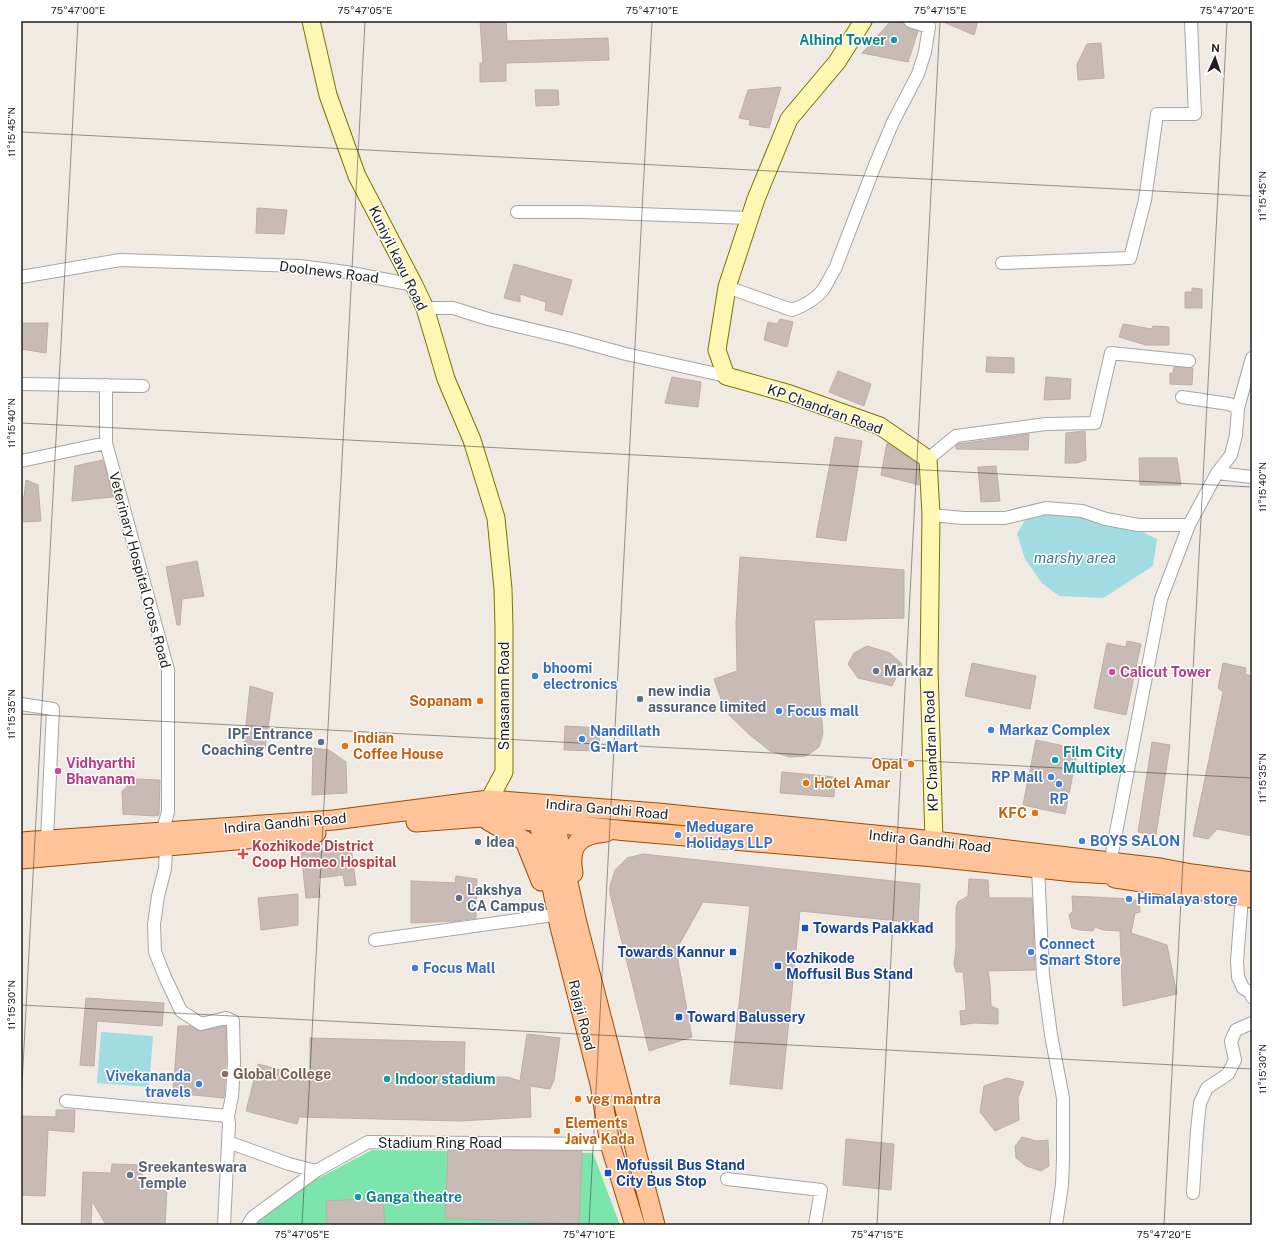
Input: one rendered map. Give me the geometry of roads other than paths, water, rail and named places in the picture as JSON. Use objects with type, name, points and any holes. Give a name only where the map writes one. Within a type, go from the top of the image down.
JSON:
[{"type":"main road","name":"Indira Gandhi Road","points":[[21,842],[47,840],[164,840],[291,836],[433,820],[486,809],[548,804],[658,813],[934,841],[1073,864],[1160,868],[1192,874],[1249,892]]},
{"type":"main road","name":"Rajaji Road","points":[[548,804],[547,823],[563,922],[600,1084],[610,1144],[635,1225]]},
{"type":"main road","name":"Indira Gandhi Road","points":[[486,809],[547,823],[628,831],[934,857],[1038,868],[1073,864]]},
{"type":"main road","points":[[486,809],[506,829],[525,840],[563,922],[655,1225]]},
{"type":"main road","points":[[563,922],[575,887],[571,862],[574,847],[583,839],[592,834],[628,831]]},
{"type":"main road","name":"Indira Gandhi Road","points":[[21,859],[164,840]]},
{"type":"main road","points":[[1073,864],[1112,853],[1252,872]]},
{"type":"main road","points":[[1073,864],[1249,892]]},
{"type":"street","name":"Kuniyil kavu Road","points":[[311,21],[328,95],[357,176],[425,308],[446,379],[472,440],[496,518],[503,588]]},
{"type":"street","points":[[726,376],[717,350],[727,287],[756,199],[789,119],[837,62],[864,21]]},
{"type":"street","points":[[727,287],[792,310],[801,307],[822,291],[828,278],[835,269],[893,122],[918,74],[925,52],[929,27],[910,21]]},
{"type":"street","points":[[1002,263],[1130,258],[1145,200],[1157,114],[1195,114],[1192,21]]},
{"type":"street","points":[[517,212],[583,212],[749,218]]},
{"type":"street","name":"Doolnews Road","points":[[21,278],[120,260],[300,266],[346,272],[414,285]]},
{"type":"street","points":[[425,308],[453,308],[488,319],[626,354],[726,376]]},
{"type":"street","points":[[928,459],[956,436],[1046,424],[1095,423],[1111,353],[1189,362]]},
{"type":"street","points":[[1112,853],[1161,599],[1189,525],[1217,473],[1231,455],[1244,404],[1252,358]]},
{"type":"street","name":"KP Chandran Road","points":[[726,376],[790,394],[880,426],[928,459],[931,515],[930,669],[934,841]]},
{"type":"street","points":[[21,384],[143,386]]},
{"type":"street","name":"Veterinary Hospital Cross Road","points":[[106,385],[106,443],[168,670],[168,812],[164,840],[165,869],[158,896],[154,924],[155,952],[181,1012],[200,1024],[226,1018],[233,1021],[234,1063],[228,1116]]},
{"type":"street","points":[[1182,396],[1229,404],[1244,404]]},
{"type":"street","points":[[21,461],[106,443]]},
{"type":"street","points":[[1217,473],[1252,477]]},
{"type":"street","points":[[931,515],[964,518],[1005,518],[1046,508],[1082,511],[1138,525],[1189,525]]},
{"type":"street","name":"Smasanam Road","points":[[486,809],[504,772],[503,588]]},
{"type":"street","points":[[21,704],[53,709],[47,840]]},
{"type":"street","points":[[1038,868],[1043,975],[1050,1035],[1063,1098],[1062,1178],[1056,1225]]},
{"type":"street","points":[[1249,892],[1237,961],[1238,977],[1243,988],[1251,993],[1252,998]]},
{"type":"street","points":[[375,940],[563,922]]},
{"type":"street","points":[[1194,1193],[1200,1103],[1207,1088],[1228,1074],[1235,1060],[1231,1041],[1236,1030],[1252,1023]]},
{"type":"street","points":[[66,1101],[228,1116],[229,1124],[224,1225]]},
{"type":"street","points":[[228,1142],[289,1164],[316,1171]]},
{"type":"street","name":"Stadium Ring Road","points":[[248,1225],[253,1217],[316,1171],[368,1142],[610,1144]]},
{"type":"street","points":[[727,1179],[821,1190],[815,1225]]},
{"type":"water","name":"marshy area","points":[[1045,513],[1070,515],[1134,528],[1157,539],[1153,566],[1103,598],[1059,596],[1042,583],[1025,559],[1017,534],[1025,520]]},
{"type":"water","points":[[101,1032],[153,1036],[149,1087],[97,1083]]},
{"type":"place","name":"Alhind Tower","points":[[894,40]]},
{"type":"place","name":"Markaz","points":[[876,671]]},
{"type":"place","name":"Calicut Tower","points":[[1112,672]]},
{"type":"place","name":"bhoomi electronics","points":[[535,676]]},
{"type":"place","name":"new india assurance limited","points":[[640,699]]},
{"type":"place","name":"Sopanam","points":[[480,701]]},
{"type":"place","name":"Focus mall","points":[[779,711]]},
{"type":"place","name":"Markaz Complex","points":[[991,730]]},
{"type":"place","name":"Nandillath G-Mart","points":[[582,739]]},
{"type":"place","name":"IPF Entrance Coaching Centre","points":[[321,742]]},
{"type":"place","name":"Indian Coffee House","points":[[345,746]]},
{"type":"place","name":"Film City Multiplex","points":[[1055,760]]},
{"type":"place","name":"Opal","points":[[911,764]]},
{"type":"place","name":"Vidhyarthi Bhavanam","points":[[58,771]]},
{"type":"place","name":"RP Mall","points":[[1051,777]]},
{"type":"place","name":"Hotel Amar","points":[[806,783]]},
{"type":"place","name":"RP","points":[[1059,784]]},
{"type":"place","name":"KFC","points":[[1035,813]]},
{"type":"place","name":"Medugare Holidays LLP","points":[[678,835]]},
{"type":"place","name":"BOYS SALON","points":[[1082,841]]},
{"type":"place","name":"Idea","points":[[478,842]]},
{"type":"place","name":"Kozhikode District Coop Homeo Hospital","points":[[243,854]]},
{"type":"place","name":"Lakshya CA Campus","points":[[459,898]]},
{"type":"place","name":"Himalaya store","points":[[1129,899]]},
{"type":"place","name":"Towards Palakkad","points":[[805,928]]},
{"type":"place","name":"Towards Kannur","points":[[733,952]]},
{"type":"place","name":"Connect Smart Store","points":[[1031,952]]},
{"type":"place","name":"Kozhikode Moffusil Bus Stand","points":[[778,966]]},
{"type":"place","name":"Focus Mall","points":[[415,968]]},
{"type":"place","name":"Toward Balussery","points":[[679,1017]]},
{"type":"place","name":"Global College","points":[[225,1074]]},
{"type":"place","name":"Indoor stadium","points":[[387,1079]]},
{"type":"place","name":"Vivekananda travels","points":[[199,1084]]},
{"type":"place","name":"veg mantra","points":[[578,1099]]},
{"type":"place","name":"Elements Jaiva Kada","points":[[557,1131]]},
{"type":"place","name":"Mofussil Bus Stand City Bus Stop","points":[[608,1173]]},
{"type":"place","name":"Sreekanteswara Temple","points":[[130,1175]]},
{"type":"place","name":"Ganga theatre","points":[[358,1197]]}]
